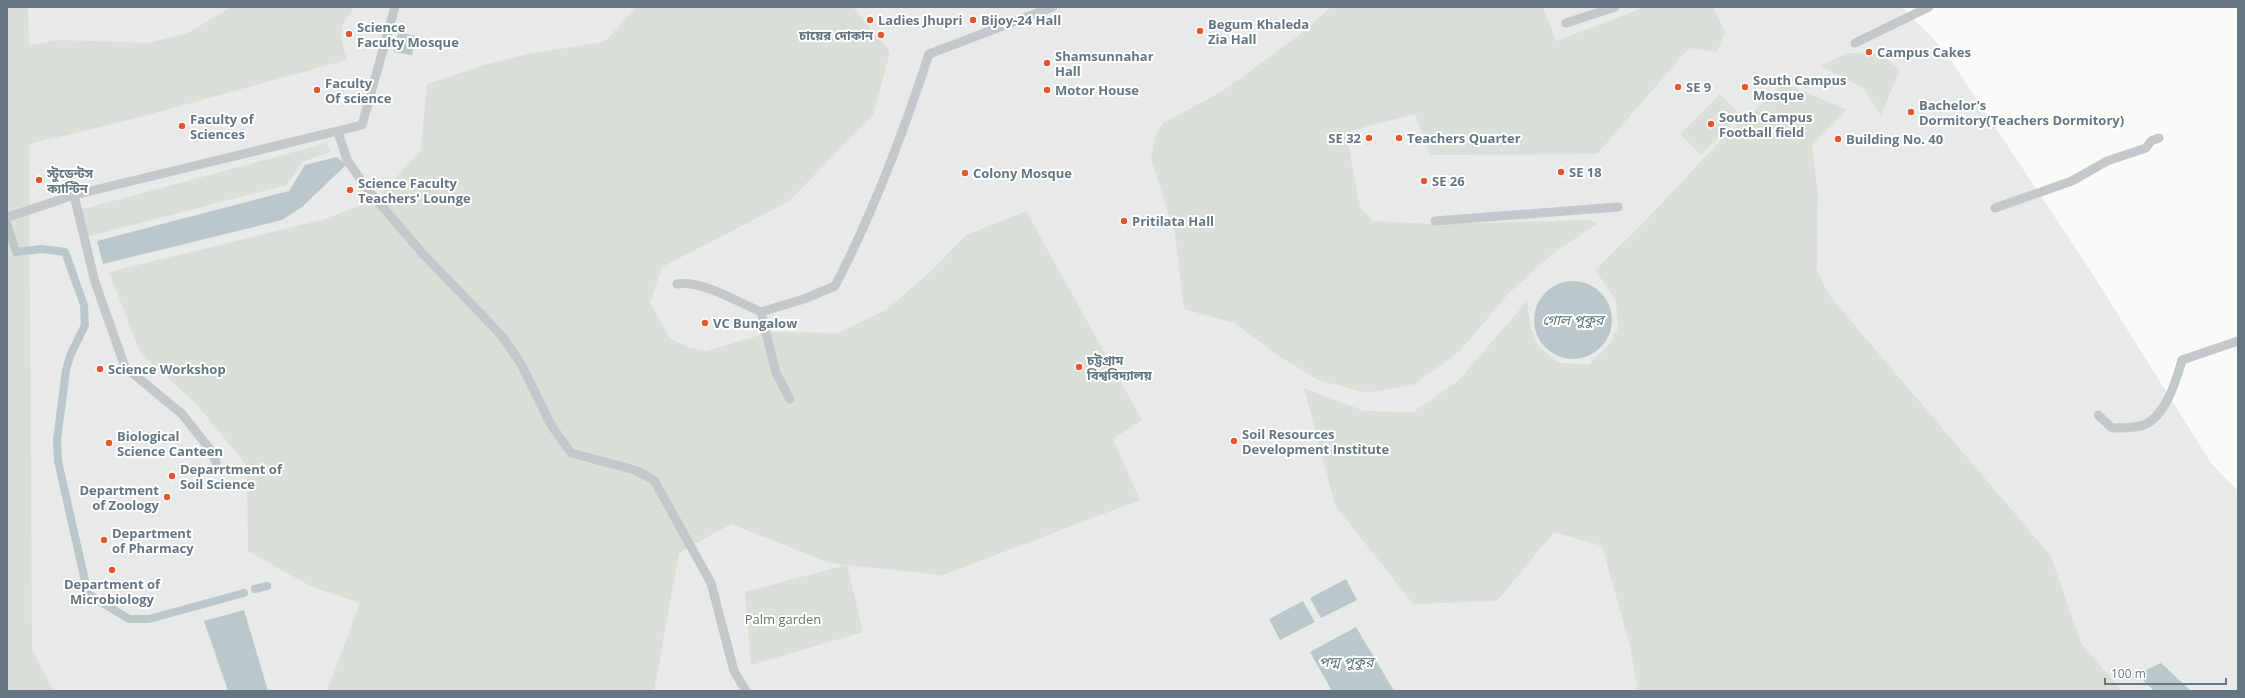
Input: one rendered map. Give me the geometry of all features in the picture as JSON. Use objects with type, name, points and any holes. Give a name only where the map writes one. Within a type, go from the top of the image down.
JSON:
[{"type":"street","points":[[8,217],[74,195],[362,125],[395,7]]},
{"type":"street","points":[[677,284],[684,283],[702,286],[761,312],[804,299],[835,286],[876,203],[903,133],[928,54],[1053,7]]},
{"type":"street","points":[[1566,23],[1615,7]]},
{"type":"street","points":[[1855,43],[1929,7]]},
{"type":"street","points":[[338,132],[348,160],[368,190],[424,255],[502,336],[521,364],[550,425],[571,452],[635,470],[654,480],[711,583],[734,671],[746,691]]},
{"type":"street","points":[[1995,208],[2072,181],[2107,161],[2146,148],[2151,141],[2159,138]]},
{"type":"street","points":[[74,195],[95,282],[125,366],[182,414],[212,452],[216,462]]},
{"type":"street","points":[[1435,221],[1618,207]]},
{"type":"street","points":[[761,312],[776,373],[790,399]]},
{"type":"street","points":[[2098,415],[2112,428],[2142,425],[2156,416],[2173,391],[2182,360],[2238,341]]},
{"type":"shaded area","name":"চট্টগ্রাম বিশ্ববিদ্যালয়","points":[[7,7],[1902,7],[1944,50],[2090,270],[2211,463],[2238,491],[2238,691],[7,691]]},
{"type":"green space","points":[[7,7],[28,7],[29,45],[60,40],[149,43],[188,33],[231,7],[351,7],[353,10],[344,22],[341,34],[347,60],[129,120],[29,144],[32,650],[54,691],[7,691]]},
{"type":"green space","name":"Palm garden","points":[[637,7],[853,7],[890,52],[873,115],[788,202],[662,267],[650,303],[670,338],[689,348],[706,351],[771,332],[838,333],[886,310],[931,271],[966,235],[1026,211],[1142,420],[1113,439],[1140,500],[943,575],[847,565],[863,632],[751,665],[745,592],[846,565],[829,563],[731,524],[679,553],[654,691],[327,691],[360,603],[312,587],[248,551],[247,466],[197,405],[140,352],[109,272],[322,220],[377,199],[421,150],[427,84],[484,65],[528,54],[604,42]]},
{"type":"green space","points":[[1331,7],[1543,7],[1556,41],[1645,7],[1713,7],[1725,32],[1717,52],[1689,48],[1597,154],[1430,155],[1415,114],[1346,132],[1360,207],[1373,221],[1434,224],[1591,220],[1597,224],[1552,254],[1508,294],[1460,351],[1415,384],[1367,393],[1318,380],[1279,356],[1234,323],[1184,309],[1175,234],[1151,159],[1156,134],[1163,123],[1221,92],[1294,39]]},
{"type":"green space","points":[[1848,53],[1880,54],[1900,70],[1881,115],[1863,88],[1820,66]]},
{"type":"green space","points":[[1784,83],[1847,110],[1812,145],[1818,195],[1817,271],[1829,295],[2051,556],[2081,643],[2122,691],[1638,691],[1630,646],[1602,546],[1554,532],[1497,601],[1413,604],[1335,505],[1304,388],[1364,411],[1413,412],[1458,381],[1527,301],[1530,325],[1538,346],[1559,363],[1589,364],[1608,346],[1618,328],[1616,300],[1595,270],[1646,220],[1720,141]]},
{"type":"green space","name":"South Campus Football field","points":[[1720,94],[1741,115],[1701,155],[1680,134]]},
{"type":"green space","points":[[327,143],[330,152],[302,162],[287,185],[86,237],[80,210]]},
{"type":"water","points":[[398,32],[415,36],[412,55],[394,52]]},
{"type":"water","points":[[337,157],[346,165],[302,207],[282,220],[103,264],[97,241],[289,191],[305,165]]},
{"type":"water","name":"গোল পুকুর","points":[[1565,281],[1581,281],[1595,287],[1606,298],[1612,312],[1612,328],[1606,342],[1595,353],[1581,359],[1565,359],[1551,353],[1540,342],[1534,328],[1534,312],[1540,298],[1551,287]]},
{"type":"water","points":[[1346,579],[1357,600],[1321,618],[1310,598]]},
{"type":"water","points":[[1303,601],[1315,622],[1280,640],[1269,619]]},
{"type":"water","points":[[244,610],[268,691],[228,691],[204,621]]},
{"type":"water","name":"পদ্ম পুকুর","points":[[1356,627],[1394,691],[1332,691],[1310,652]]},
{"type":"water","points":[[2161,663],[2191,691],[2154,691],[2143,680],[2146,670]]},
{"type":"waterway","points":[[7,223],[16,252],[42,249],[65,252],[84,305],[85,325],[70,356],[66,370],[57,440],[58,461],[88,594],[129,619],[149,619],[244,593]]},
{"type":"waterway","points":[[255,589],[267,586]]},
{"type":"place","name":"Ladies Jhupri","points":[[870,20]]},
{"type":"place","name":"Bijoy-24 Hall","points":[[973,20]]},
{"type":"place","name":"Begum Khaleda Zia Hall","points":[[1200,31]]},
{"type":"place","name":"Science Faculty Mosque","points":[[349,34]]},
{"type":"place","name":"চায়ের দোকান","points":[[881,35]]},
{"type":"place","name":"Campus Cakes","points":[[1869,52]]},
{"type":"place","name":"Shamsunnahar Hall","points":[[1047,63]]},
{"type":"place","name":"SE 9","points":[[1678,87]]},
{"type":"place","name":"South Campus Mosque","points":[[1745,87]]},
{"type":"place","name":"Faculty Of science","points":[[317,90]]},
{"type":"place","name":"Motor House","points":[[1047,90]]},
{"type":"place","name":"Bachelor's Dormitory(Teachers Dormitory)","points":[[1911,112]]},
{"type":"place","name":"South Campus Football field","points":[[1711,124]]},
{"type":"place","name":"Faculty of Sciences","points":[[182,126]]},
{"type":"place","name":"SE 32","points":[[1369,138]]},
{"type":"place","name":"Teachers Quarter","points":[[1399,138]]},
{"type":"place","name":"Building No. 40","points":[[1838,139]]},
{"type":"place","name":"SE 18","points":[[1561,172]]},
{"type":"place","name":"Colony Mosque","points":[[965,173]]},
{"type":"place","name":"স্টুডেন্টস ক্যান্টিন","points":[[39,180]]},
{"type":"place","name":"SE 26","points":[[1424,181]]},
{"type":"place","name":"Science Faculty Teachers' Lounge","points":[[350,190]]},
{"type":"place","name":"Pritilata Hall","points":[[1124,221]]},
{"type":"place","name":"VC Bungalow","points":[[705,323]]},
{"type":"place","name":"চট্টগ্রাম বিশ্ববিদ্যালয়","points":[[1079,367]]},
{"type":"place","name":"Science Workshop","points":[[100,369]]},
{"type":"place","name":"Soil Resources Development Institute","points":[[1234,441]]},
{"type":"place","name":"Biological Science Canteen","points":[[109,443]]},
{"type":"place","name":"Deparrtment of Soil Science","points":[[172,476]]},
{"type":"place","name":"Department of Zoology","points":[[167,497]]},
{"type":"place","name":"Department of Pharmacy","points":[[104,540]]},
{"type":"place","name":"Department of Microbiology","points":[[112,570]]}]
